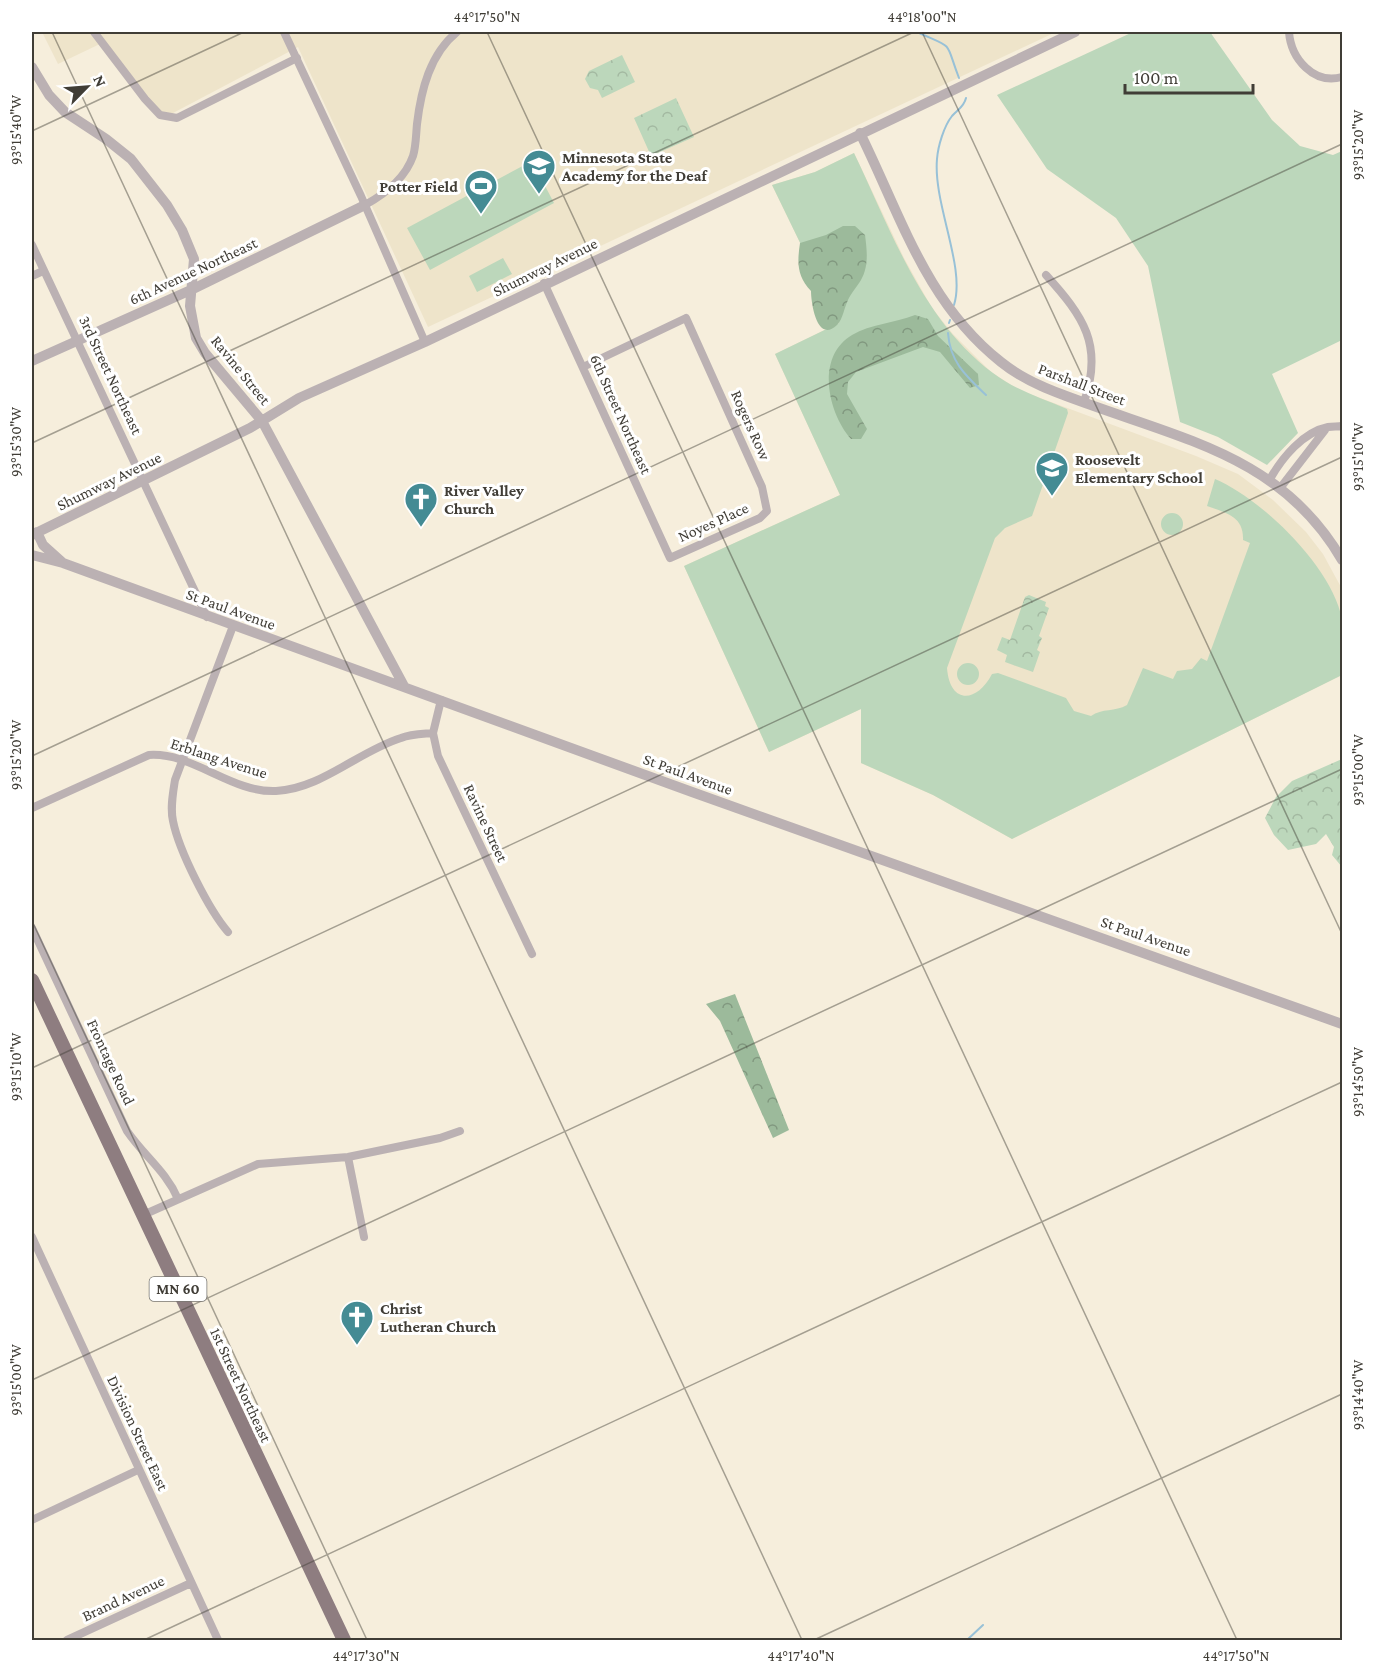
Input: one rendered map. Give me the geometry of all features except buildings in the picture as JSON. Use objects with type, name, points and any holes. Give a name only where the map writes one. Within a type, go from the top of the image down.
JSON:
[{"type":"main road","name":"1st Street Northeast","points":[[32,980],[344,1641]]},
{"type":"street","points":[[94,32],[160,115],[177,118],[297,58]]},
{"type":"street","points":[[284,32],[365,206],[424,342]]},
{"type":"street","name":"Shumway Avenue","points":[[34,534],[144,482],[262,421],[299,398],[424,342],[1074,32]]},
{"type":"street","points":[[1289,32],[1295,53],[1306,69],[1324,79],[1342,77]]},
{"type":"street","points":[[365,206],[382,196],[399,180],[414,155],[419,104],[426,77],[453,33]]},
{"type":"street","name":"Ravine Street","points":[[32,67],[49,95],[65,112],[131,159],[167,205],[192,251],[195,274],[192,322],[196,338],[205,353],[262,421],[404,686]]},
{"type":"street","name":"Parshall Street","points":[[860,133],[928,279],[960,325],[980,345],[1018,374],[1051,390],[1208,447],[1270,479],[1314,520],[1342,560]]},
{"type":"street","name":"6th Avenue Northeast","points":[[32,361],[193,289],[365,206]]},
{"type":"street","name":"3rd Street Northeast","points":[[32,245],[207,617]]},
{"type":"street","points":[[32,276],[43,271]]},
{"type":"street","points":[[1046,275],[1073,305],[1089,338],[1092,371],[1084,402]]},
{"type":"street","name":"6th Street Northeast","points":[[544,283],[670,558]]},
{"type":"street","name":"Rogers Row","points":[[583,367],[686,318],[762,487],[767,511]]},
{"type":"street","points":[[1281,487],[1328,426]]},
{"type":"street","points":[[1270,479],[1290,451],[1328,426],[1342,426]]},
{"type":"street","name":"Noyes Place","points":[[670,558],[760,518],[767,511]]},
{"type":"street","name":"St Paul Avenue","points":[[34,534],[63,563],[207,617],[1342,1024]]},
{"type":"street","points":[[32,555],[63,563]]},
{"type":"street","points":[[228,932],[217,920],[177,838],[172,799],[182,761],[233,626]]},
{"type":"street","name":"Ravine Street","points":[[441,700],[433,733],[438,756],[532,954]]},
{"type":"street","name":"Erblang Avenue","points":[[32,808],[141,757],[166,755],[248,786],[274,791],[310,782],[402,737],[433,733]]},
{"type":"street","name":"Frontage Road","points":[[32,928],[128,1131],[137,1146],[162,1171],[178,1199]]},
{"type":"street","points":[[143,1215],[258,1164],[348,1157],[440,1138],[460,1131]]},
{"type":"street","points":[[348,1157],[364,1236]]},
{"type":"street","name":"Division Street East","points":[[32,1238],[218,1641]]},
{"type":"street","points":[[32,1520],[138,1470]]},
{"type":"street","name":"Brand Avenue","points":[[67,1641],[191,1583]]},
{"type":"shaded area","name":"Minnesota State Academy for the Deaf","points":[[42,32],[1056,32],[428,327],[298,47],[173,113],[160,115],[102,43],[58,64]]},
{"type":"shaded area","name":"Roosevelt Elementary School","points":[[854,153],[904,258],[932,308],[953,334],[991,372],[1019,390],[1238,474],[1273,500],[1306,532],[1323,554],[1342,589],[1342,675],[1012,839],[933,795],[861,763],[861,709],[769,752],[684,566],[840,495],[775,354],[839,323],[772,185],[815,172]]},
{"type":"green space","points":[[1133,32],[1210,32],[1272,120],[1300,146],[1333,155],[1342,151],[1342,340],[1272,374],[1298,433],[1267,465],[1218,437],[1180,422],[1148,266],[1116,218],[1047,169],[997,95]]},
{"type":"green space","points":[[622,55],[635,82],[602,98],[598,90],[590,88],[585,79],[589,71]]},
{"type":"green space","points":[[676,98],[694,137],[651,156],[634,118]]},
{"type":"green space","name":"Roosevelt Elementary School","points":[[854,153],[911,272],[947,327],[968,351],[1001,379],[1067,409],[1068,413],[1032,516],[1005,528],[995,538],[947,668],[953,689],[965,696],[972,695],[986,684],[992,674],[998,673],[1066,698],[1074,711],[1091,716],[1127,705],[1143,668],[1173,679],[1177,671],[1192,669],[1201,658],[1207,661],[1250,543],[1243,540],[1243,532],[1237,521],[1207,506],[1215,479],[1234,489],[1273,518],[1310,557],[1325,578],[1336,599],[1342,619],[1344,639],[1342,675],[1012,839],[933,795],[861,763],[861,709],[769,752],[684,566],[840,495],[775,354],[839,323],[772,185],[815,172]]},
{"type":"green space","name":"Potter Field","points":[[532,161],[554,203],[430,270],[407,228]]},
{"type":"green space","points":[[843,226],[855,226],[865,235],[867,252],[864,275],[849,297],[839,323],[830,329],[824,329],[816,320],[811,291],[801,274],[798,263],[800,243],[826,235]]},
{"type":"green space","points":[[503,258],[512,274],[477,292],[469,276]]},
{"type":"green space","points":[[915,315],[928,319],[938,336],[978,374],[979,385],[970,388],[940,352],[923,347],[856,372],[848,382],[847,394],[867,429],[861,439],[851,439],[836,415],[831,400],[829,371],[833,357],[840,345],[852,335],[867,328]]},
{"type":"green space","points":[[1168,513],[1176,513],[1183,520],[1183,528],[1176,535],[1168,535],[1161,528],[1161,520]]},
{"type":"green space","points":[[1029,595],[1046,602],[1045,606],[1049,608],[1039,636],[1042,638],[1037,650],[1040,652],[1033,672],[1005,662],[1007,655],[997,650],[1002,637],[1010,640],[1025,597]]},
{"type":"green space","points":[[968,663],[976,666],[979,674],[976,682],[968,685],[960,682],[957,674],[960,666]]},
{"type":"green space","points":[[1342,759],[1342,867],[1332,855],[1334,847],[1326,834],[1316,844],[1288,850],[1274,835],[1265,818],[1276,797],[1292,781]]},
{"type":"green space","points":[[735,994],[789,1130],[773,1138],[720,1021],[706,1004]]},
{"type":"waterway","points":[[917,32],[947,47],[959,78]]},
{"type":"waterway","points":[[954,305],[957,290],[956,272],[940,195],[937,159],[946,125],[966,98]]},
{"type":"waterway","points":[[948,333],[952,352],[960,368],[986,395]]},
{"type":"waterway","points":[[967,1640],[983,1625]]},
{"type":"place","name":"Minnesota State Academy for the Deaf","points":[[539,195]]},
{"type":"place","name":"Potter Field","points":[[481,215]]},
{"type":"place","name":"Roosevelt Elementary School","points":[[1052,497]]},
{"type":"place","name":"River Valley Church","points":[[421,528]]},
{"type":"place","name":"Christ Lutheran Church","points":[[357,1346]]}]
